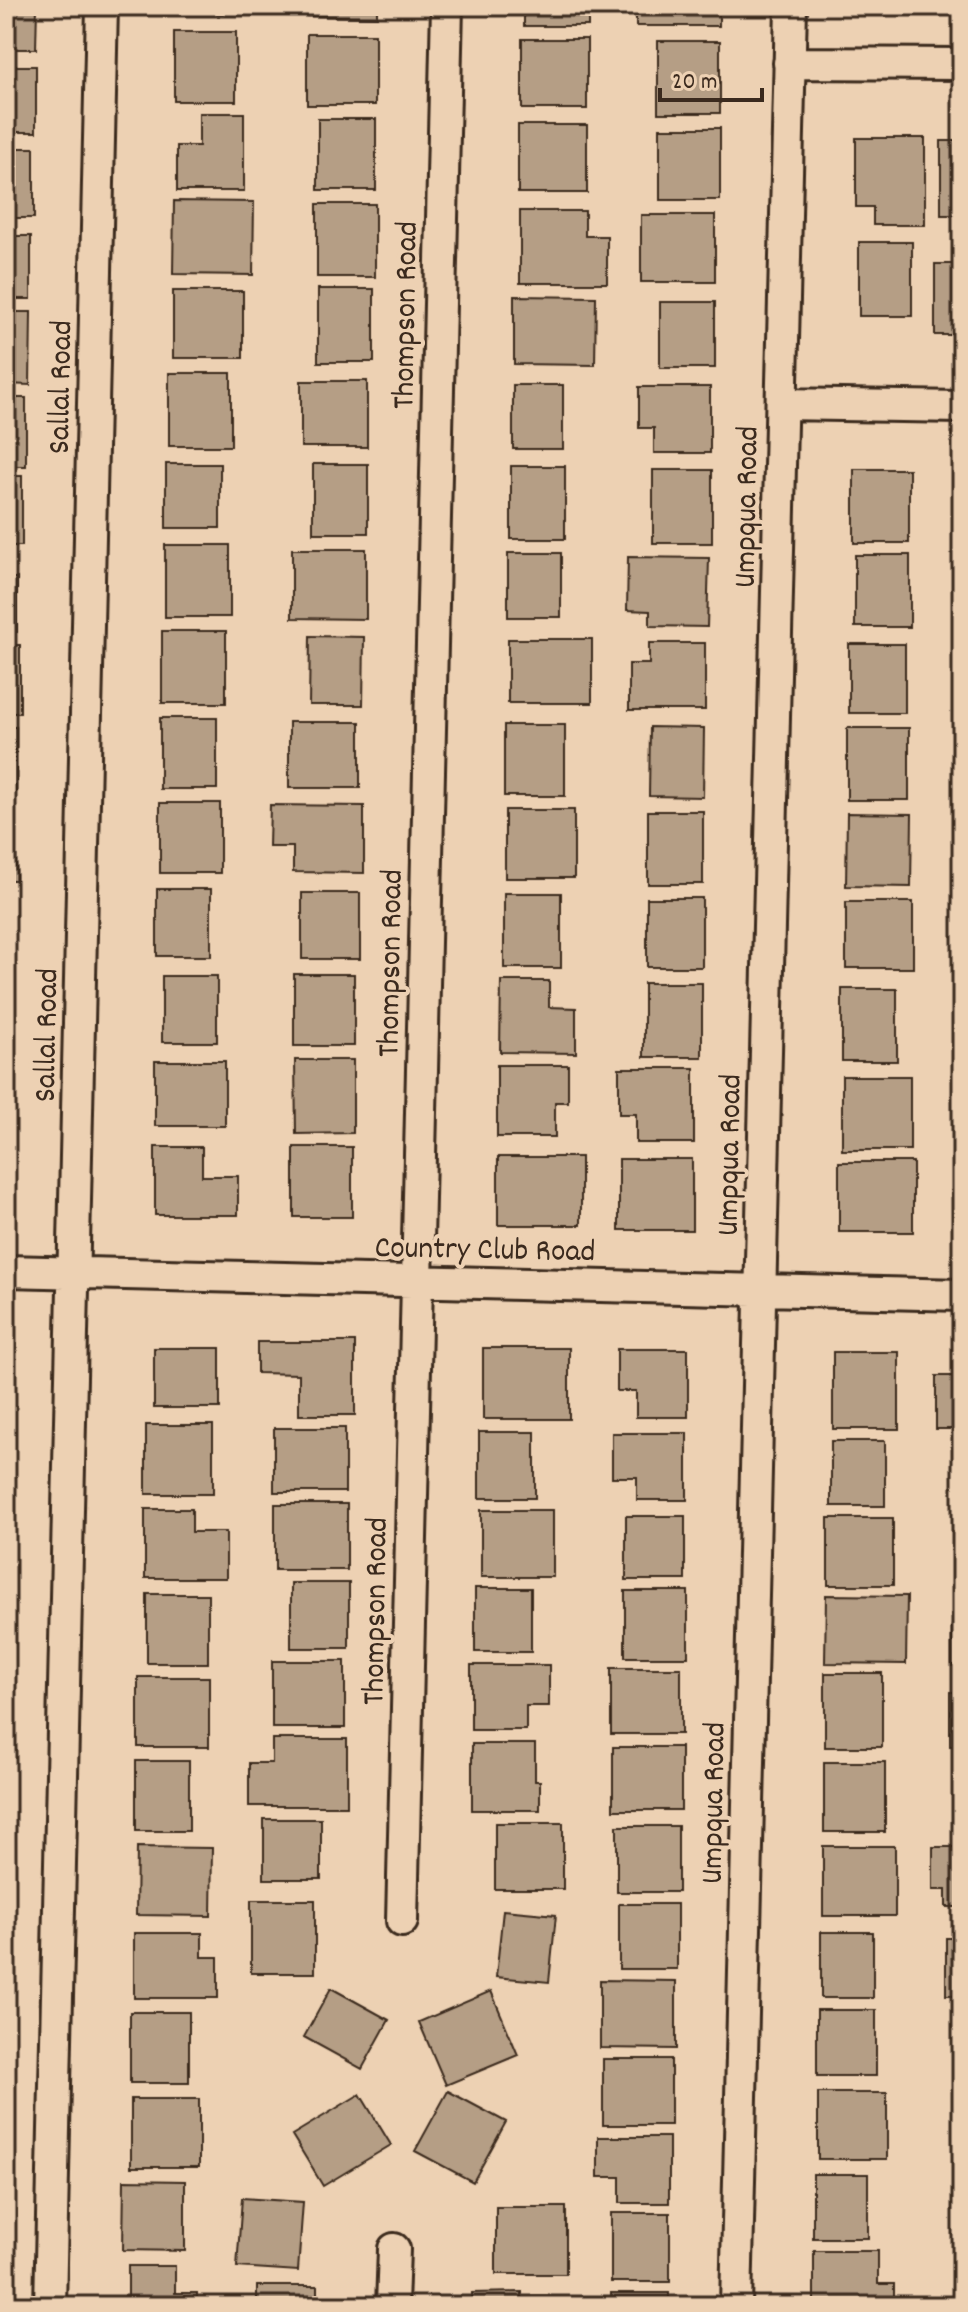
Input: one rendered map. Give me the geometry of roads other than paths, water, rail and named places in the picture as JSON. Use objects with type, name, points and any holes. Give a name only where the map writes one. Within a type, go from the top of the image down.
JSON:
[{"type":"street","name":"Sallal Road","points":[[50,2306],[102,6]]},
{"type":"street","name":"Thompson Road","points":[[402,1921],[447,6]]},
{"type":"street","name":"Umpqua Road","points":[[736,2306],[791,6]]},
{"type":"street","points":[[789,63],[962,64]]},
{"type":"street","points":[[782,404],[962,407]]},
{"type":"street","name":"Country Club Road","points":[[6,1271],[962,1295]]},
{"type":"street","points":[[392,2306],[394,2249]]}]
